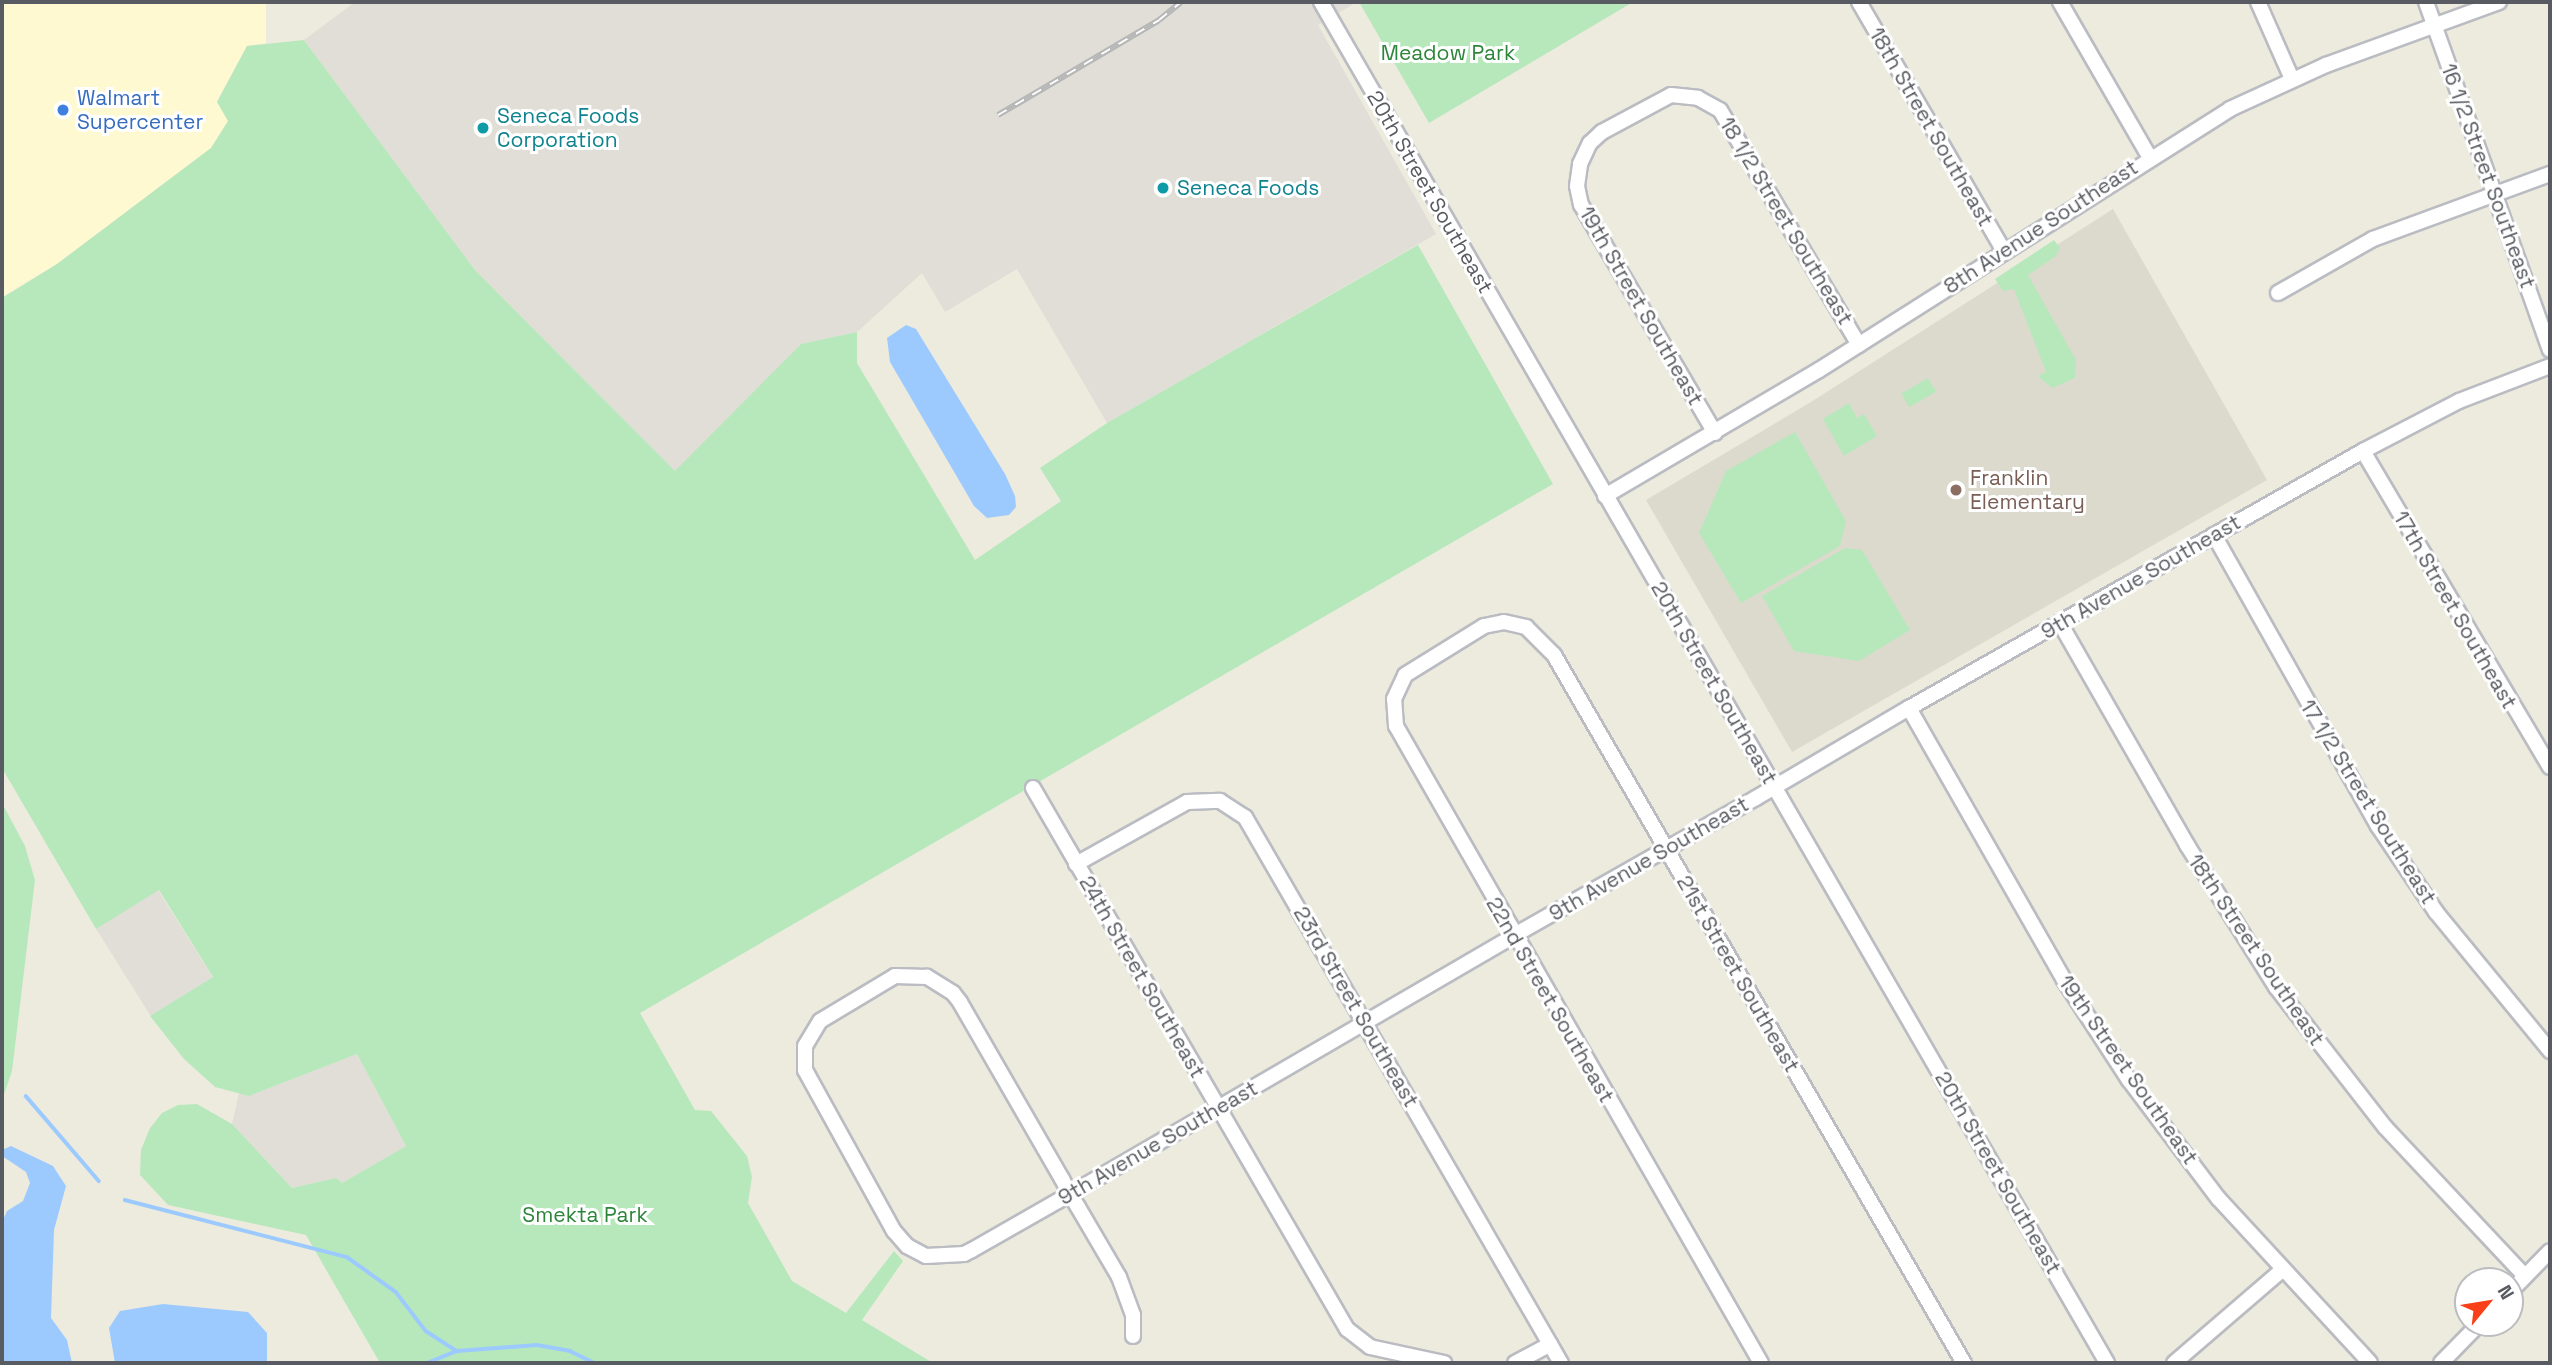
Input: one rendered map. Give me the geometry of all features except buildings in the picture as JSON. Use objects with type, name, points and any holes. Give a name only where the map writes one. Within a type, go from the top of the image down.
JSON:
[{"type":"street","name":"20th Street Southeast","points":[[1321,2],[2107,1363]]},
{"type":"street","name":"18th Street Southeast","points":[[1859,2],[2004,251]]},
{"type":"street","points":[[2060,2],[2150,158]]},
{"type":"street","points":[[2258,2],[2292,79]]},
{"type":"street","name":"16 1/2 Street Southeast","points":[[2426,2],[2550,350]]},
{"type":"street","name":"8th Avenue Southeast","points":[[1605,496],[1859,345],[2230,109],[2292,79],[2499,2]]},
{"type":"street","name":"18 1/2 Street Southeast","points":[[1629,115],[1671,95],[1698,98],[1720,110],[1859,345]]},
{"type":"street","name":"19th Street Southeast","points":[[1629,115],[1590,143],[1580,164],[1578,194],[1715,433]]},
{"type":"street","points":[[2278,293],[2361,244],[2550,174]]},
{"type":"street","name":"9th Avenue Southeast","points":[[1070,1194],[960,1002],[945,986],[927,977],[906,975],[857,996],[813,1029],[805,1046],[805,1070],[897,1236],[917,1252],[936,1257],[964,1254],[1070,1194],[1513,936],[1667,850],[1909,708],[2363,451],[2459,401],[2550,366]]},
{"type":"street","name":"17th Street Southeast","points":[[2363,451],[2550,767]]},
{"type":"street","name":"17 1/2 Street Southeast","points":[[2214,535],[2378,826],[2436,912],[2550,1051]]},
{"type":"street","name":"21st Street Southeast","points":[[1448,646],[1493,623],[1515,623],[1536,634],[1554,655],[1964,1363]]},
{"type":"street","name":"18th Street Southeast","points":[[2060,623],[2187,845],[2276,987],[2385,1127],[2525,1276]]},
{"type":"street","name":"22nd Street Southeast","points":[[1448,646],[1412,669],[1401,682],[1394,699],[1396,726],[1513,936],[1761,1363]]},
{"type":"street","name":"19th Street Southeast","points":[[1909,708],[2095,1031],[2210,1188],[2281,1271],[2370,1363]]},
{"type":"street","name":"24th Street Southeast","points":[[1032,788],[1347,1329],[1370,1348],[1444,1363]]},
{"type":"street","name":"23rd Street Southeast","points":[[1076,864],[1187,802],[1213,799],[1228,804],[1250,825],[1561,1363]]},
{"type":"street","points":[[1070,1194],[1124,1288],[1133,1336]]},
{"type":"street","points":[[2525,1276],[2550,1251]]},
{"type":"street","points":[[2174,1363],[2281,1271]]},
{"type":"street","points":[[2441,1363],[2466,1337]]},
{"type":"street","points":[[1515,1363],[1550,1344]]},
{"type":"shaded area","points":[[2,2],[266,2],[266,43],[247,46],[217,101],[228,121],[211,148],[57,264],[2,297]]},
{"type":"shaded area","points":[[355,2],[1357,2],[1318,25],[1436,234],[1107,423],[1017,269],[945,312],[922,273],[857,332],[801,344],[676,472],[475,270],[304,40]]},
{"type":"shaded area","name":"Franklin Elementary","points":[[2113,209],[2267,480],[1792,752],[1646,500],[1811,402]]},
{"type":"shaded area","points":[[158,890],[213,977],[151,1016],[96,929]]},
{"type":"shaded area","points":[[357,1054],[406,1146],[342,1183],[336,1178],[292,1188],[232,1124],[239,1093],[249,1096]]},
{"type":"green space","name":"Meadow Park","points":[[1359,2],[1633,2],[1429,123]]},
{"type":"green space","name":"Smekta Park","points":[[304,40],[475,270],[675,471],[801,344],[857,332],[857,363],[975,560],[1061,501],[1040,468],[1107,423],[1418,245],[1553,484],[640,1013],[695,1110],[711,1111],[747,1156],[752,1177],[748,1203],[792,1281],[846,1313],[894,1251],[903,1261],[862,1320],[933,1363],[380,1363],[306,1235],[168,1205],[140,1175],[141,1150],[150,1128],[162,1113],[178,1105],[197,1104],[232,1124],[292,1188],[336,1178],[342,1183],[406,1146],[357,1054],[249,1096],[215,1087],[184,1059],[150,1016],[213,977],[159,890],[96,929],[2,768],[2,298],[57,264],[211,148],[228,121],[217,102],[247,46]]},
{"type":"green space","points":[[2054,240],[2060,248],[2056,256],[2028,275],[2076,360],[2075,378],[2052,388],[2038,376],[2046,372],[2014,289],[2003,291],[1995,279]]},
{"type":"green space","points":[[1928,378],[1936,392],[1909,407],[1901,394]]},
{"type":"green space","points":[[1849,403],[1857,418],[1864,414],[1877,436],[1844,456],[1823,419]]},
{"type":"green space","points":[[1795,432],[1846,521],[1840,546],[1741,603],[1699,533],[1726,471]]},
{"type":"green space","points":[[1845,548],[1862,550],[1910,630],[1859,661],[1794,651],[1762,596]]},
{"type":"green space","points":[[2,803],[25,846],[35,880],[12,1071],[2,1100]]},
{"type":"water","points":[[906,325],[916,329],[1005,474],[1015,496],[1016,507],[1009,515],[987,518],[974,506],[890,362],[887,338]]},
{"type":"water","points":[[11,1146],[53,1166],[66,1186],[54,1230],[51,1318],[67,1340],[72,1363],[2,1363],[2,1222],[7,1211],[23,1201],[30,1183],[26,1172],[2,1156],[2,1150]]},
{"type":"water","points":[[163,1304],[248,1312],[267,1333],[267,1363],[115,1363],[109,1328],[120,1311]]},
{"type":"waterway","points":[[26,1096],[99,1181]]},
{"type":"waterway","points":[[125,1200],[347,1257],[396,1292],[426,1331],[457,1351]]},
{"type":"waterway","points":[[427,1363],[457,1351],[537,1345],[570,1351],[595,1363]]},
{"type":"railway","points":[[998,115],[1159,20],[1181,2]]},
{"type":"place","name":"Walmart Supercenter","points":[[63,110]]},
{"type":"place","name":"Seneca Foods Corporation","points":[[483,128]]},
{"type":"place","name":"Seneca Foods","points":[[1163,188]]},
{"type":"place","name":"Franklin Elementary","points":[[1956,490]]}]
